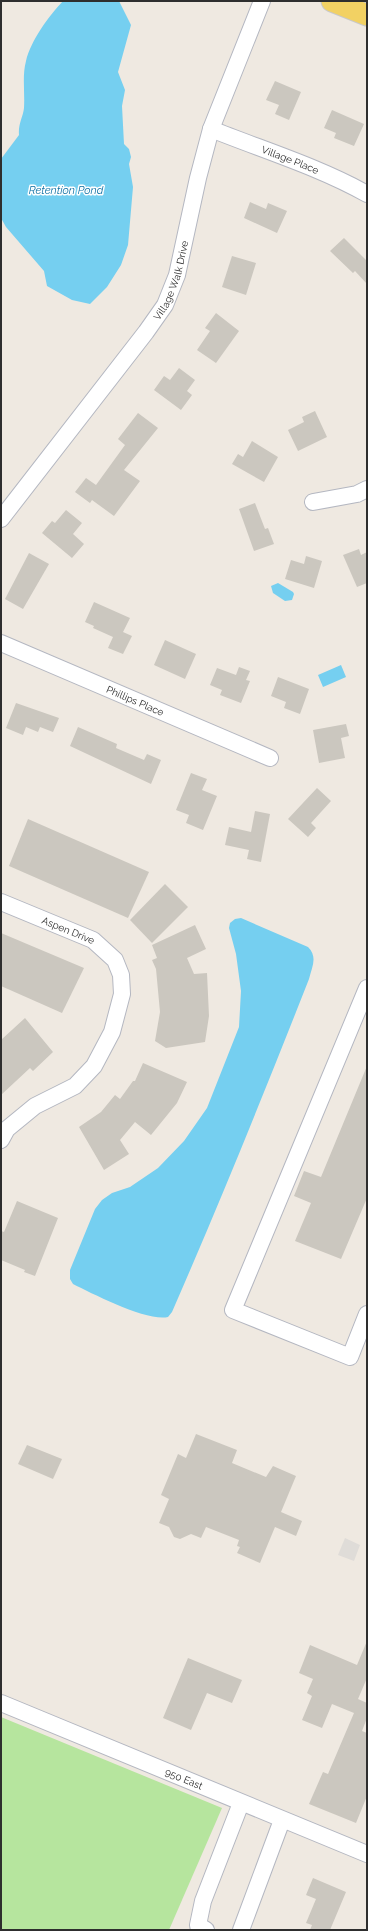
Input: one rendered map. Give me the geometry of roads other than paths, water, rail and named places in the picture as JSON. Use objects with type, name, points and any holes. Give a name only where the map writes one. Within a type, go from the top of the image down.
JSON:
[{"type":"main road","points":[[332,1],[367,15]]},
{"type":"street","name":"Village Walk Drive","points":[[1,519],[146,332],[165,305],[177,275],[198,178],[211,129],[262,1]]},
{"type":"street","name":"Village Place","points":[[211,129],[324,174],[367,194]]},
{"type":"street","points":[[313,502],[358,494],[367,489]]},
{"type":"street","name":"Phillips Place","points":[[1,643],[270,758]]},
{"type":"street","name":"Aspen Drive","points":[[1,902],[93,940],[115,960],[120,975],[122,994],[112,1032],[94,1066],[75,1086],[35,1106],[7,1129],[1,1140]]},
{"type":"street","points":[[367,988],[360,1023],[233,1310],[350,1357],[367,1314]]},
{"type":"street","name":"950 East","points":[[1,1703],[367,1854]]},
{"type":"street","points":[[206,1930],[198,1925],[203,1901],[241,1803]]},
{"type":"street","points":[[241,1930],[282,1820]]},
{"type":"water","name":"Retention Pond","points":[[63,1],[119,1],[131,25],[118,72],[125,90],[122,106],[124,144],[129,149],[131,157],[129,164],[133,187],[128,245],[121,265],[107,287],[90,304],[72,300],[47,286],[44,271],[6,227],[1,218],[1,159],[19,135],[19,127],[24,108],[24,78],[28,53],[41,29]]},
{"type":"water","points":[[278,583],[293,592],[294,594],[292,600],[285,601],[273,593],[271,586]]},
{"type":"water","points":[[341,665],[346,677],[323,687],[318,675]]},
{"type":"water","points":[[241,918],[308,947],[314,958],[313,966],[259,1105],[172,1312],[168,1317],[148,1315],[120,1306],[73,1284],[70,1279],[70,1270],[95,1209],[102,1200],[112,1193],[130,1187],[158,1168],[184,1141],[207,1108],[239,1027],[241,991],[236,954],[229,928],[230,923],[235,919]]}]
